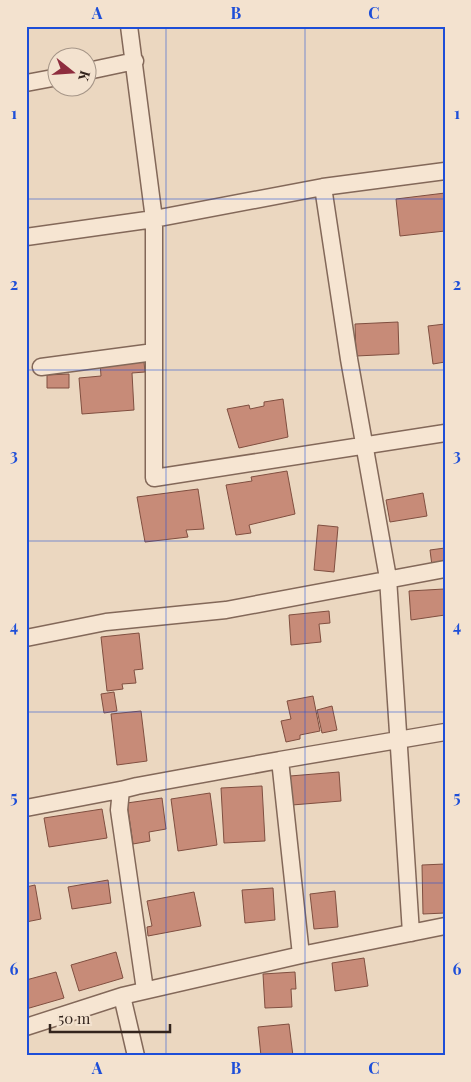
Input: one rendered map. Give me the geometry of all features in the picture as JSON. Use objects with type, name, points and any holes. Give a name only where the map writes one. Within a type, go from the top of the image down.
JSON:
[{"type":"street","points":[[129,26],[154,219],[154,478],[445,433]]},
{"type":"street","points":[[98,69],[135,61]]},
{"type":"street","points":[[26,83],[48,79]]},
{"type":"street","points":[[26,237],[154,219],[323,187],[445,171]]},
{"type":"street","points":[[323,187],[364,445],[388,578],[411,933]]},
{"type":"street","points":[[41,367],[154,352]]},
{"type":"street","points":[[26,638],[106,622],[226,610],[388,578],[445,569]]},
{"type":"street","points":[[26,808],[280,760],[445,732]]},
{"type":"street","points":[[280,760],[301,955]]},
{"type":"street","points":[[126,789],[121,790],[119,810],[145,990]]},
{"type":"street","points":[[26,1027],[145,990],[301,955],[445,926]]},
{"type":"street","points":[[122,996],[136,1056]]},
{"type":"building","points":[[445,193],[445,231],[400,236],[396,199]]},
{"type":"building","points":[[398,322],[399,354],[356,356],[355,324]]},
{"type":"building","points":[[445,324],[445,362],[433,364],[428,326]]},
{"type":"building","points":[[100,362],[114,364],[144,362],[145,372],[132,373],[134,410],[82,414],[79,378],[101,376]]},
{"type":"building","points":[[69,374],[69,388],[47,388],[47,375]]},
{"type":"building","points":[[283,399],[288,437],[239,448],[227,409],[249,405],[250,409],[264,406],[264,402]]},
{"type":"building","points":[[287,471],[295,514],[249,525],[251,533],[236,535],[226,485],[252,481],[251,477]]},
{"type":"building","points":[[198,489],[204,529],[186,530],[188,537],[145,542],[137,497]]},
{"type":"building","points":[[423,493],[427,516],[390,522],[386,500]]},
{"type":"building","points":[[318,525],[338,527],[334,572],[314,570]]},
{"type":"building","points":[[445,548],[445,564],[432,566],[430,550]]},
{"type":"building","points":[[444,589],[445,615],[411,620],[409,591]]},
{"type":"building","points":[[329,611],[330,623],[319,624],[321,642],[291,645],[289,615]]},
{"type":"building","points":[[139,633],[143,669],[134,670],[136,683],[122,684],[123,689],[107,691],[101,637]]},
{"type":"building","points":[[114,692],[117,711],[104,713],[101,694]]},
{"type":"building","points":[[313,696],[320,731],[300,735],[300,739],[286,742],[281,721],[291,719],[287,701]]},
{"type":"building","points":[[332,706],[337,730],[322,733],[317,710]]},
{"type":"building","points":[[141,711],[147,761],[117,765],[111,714]]},
{"type":"building","points":[[339,772],[341,801],[292,805],[290,776]]},
{"type":"building","points":[[262,786],[265,841],[224,843],[221,788]]},
{"type":"building","points":[[210,793],[217,845],[178,851],[171,799]]},
{"type":"building","points":[[162,798],[166,829],[149,832],[150,841],[133,844],[127,803]]},
{"type":"building","points":[[102,809],[107,838],[49,847],[44,818]]},
{"type":"building","points":[[445,864],[445,913],[423,914],[422,865]]},
{"type":"building","points":[[108,880],[111,903],[72,909],[68,887]]},
{"type":"building","points":[[35,885],[41,919],[26,922],[26,887]]},
{"type":"building","points":[[273,888],[275,920],[245,923],[242,890]]},
{"type":"building","points":[[335,891],[338,927],[314,929],[310,894]]},
{"type":"building","points":[[194,892],[201,926],[148,936],[147,927],[152,926],[147,901]]},
{"type":"building","points":[[116,952],[123,978],[79,991],[71,965]]},
{"type":"building","points":[[364,958],[368,986],[335,991],[332,963]]},
{"type":"building","points":[[56,972],[64,998],[26,1009],[26,980]]},
{"type":"building","points":[[295,972],[296,989],[291,989],[292,1007],[265,1008],[263,974]]},
{"type":"building","points":[[289,1024],[293,1056],[261,1056],[258,1027]]}]
